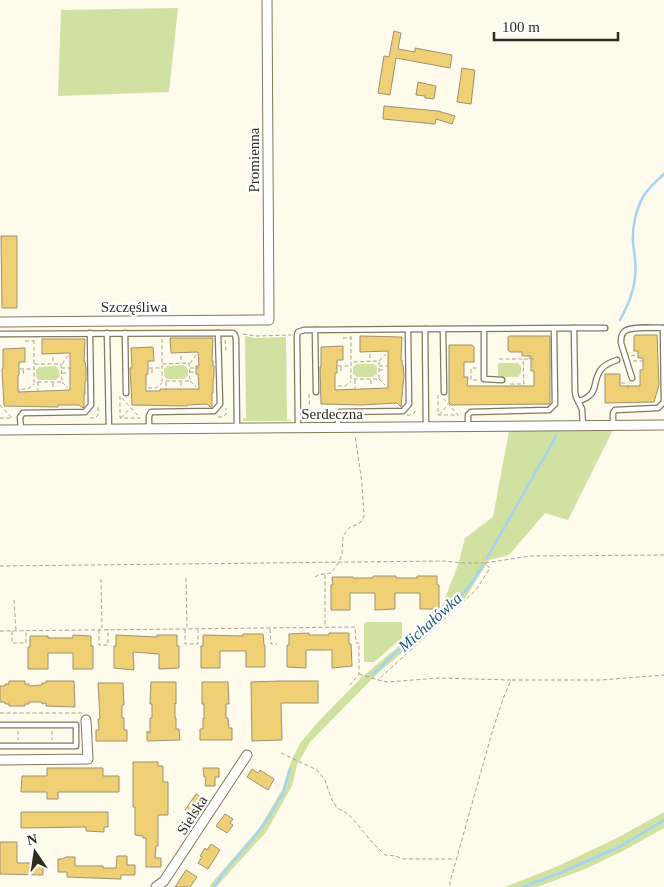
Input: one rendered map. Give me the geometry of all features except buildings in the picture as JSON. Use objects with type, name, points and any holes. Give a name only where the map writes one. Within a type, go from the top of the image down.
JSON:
[{"type":"street","name":"Promienna","points":[[267,0],[269,320]]},
{"type":"street","name":"Szczęśliwa","points":[[0,322],[269,320]]},
{"type":"street","name":"Serdeczna","points":[[0,430],[664,425]]},
{"type":"street","points":[[0,760],[88,759],[85,716]]},
{"type":"street","name":"Sielska","points":[[156,887],[164,881],[247,755]]},
{"type":"lane","points":[[468,427],[468,415],[471,412],[549,410],[555,404],[554,328]]},
{"type":"lane","points":[[574,328],[575,392],[582,408],[582,426]]},
{"type":"lane","points":[[298,428],[297,335],[301,331],[605,328]]},
{"type":"lane","points":[[613,426],[615,410],[658,408],[664,402],[663,328],[633,328],[625,331],[621,341],[632,378]]},
{"type":"lane","points":[[443,329],[444,392]]},
{"type":"lane","points":[[484,329],[484,380],[502,380]]},
{"type":"lane","points":[[315,330],[316,392]]},
{"type":"lane","points":[[338,428],[338,416],[344,411],[403,411],[409,404],[408,330]]},
{"type":"lane","points":[[425,330],[426,427]]},
{"type":"lane","points":[[0,334],[232,332],[236,339],[236,429]]},
{"type":"lane","points":[[21,430],[20,417],[24,413],[85,412],[91,405],[90,333]]},
{"type":"lane","points":[[107,333],[109,430]]},
{"type":"lane","points":[[125,333],[126,393]]},
{"type":"lane","points":[[149,429],[149,416],[151,412],[214,411],[220,404],[218,333]]},
{"type":"lane","points":[[578,401],[592,394],[597,375],[602,368],[617,360]]},
{"type":"lane","points":[[0,725],[76,725],[76,746],[0,746]]},
{"type":"path","points":[[351,330],[351,386]]},
{"type":"path","points":[[162,333],[162,388]]},
{"type":"path","points":[[34,334],[34,389]]},
{"type":"path","points":[[234,334],[256,336],[297,335]]},
{"type":"path","points":[[343,338],[351,338]]},
{"type":"path","points":[[25,341],[34,341]]},
{"type":"path","points":[[226,341],[226,358]]},
{"type":"path","points":[[529,359],[530,352]]},
{"type":"path","points":[[370,354],[370,362]]},
{"type":"path","points":[[351,362],[378,361],[386,354]]},
{"type":"path","points":[[68,356],[61,364],[62,382],[68,388]]},
{"type":"path","points":[[181,356],[181,363]]},
{"type":"path","points":[[162,364],[189,363],[196,356]]},
{"type":"path","points":[[53,357],[53,364]]},
{"type":"path","points":[[499,359],[534,360]]},
{"type":"path","points":[[507,384],[524,384],[523,359]]},
{"type":"path","points":[[378,361],[379,379],[385,385]]},
{"type":"path","points":[[627,361],[643,361]]},
{"type":"path","points":[[189,363],[190,381]]},
{"type":"path","points":[[34,364],[61,364]]},
{"type":"path","points":[[338,366],[351,366]]},
{"type":"path","points":[[341,366],[341,373]]},
{"type":"path","points":[[379,366],[388,366]]},
{"type":"path","points":[[61,368],[70,368]]},
{"type":"path","points":[[148,368],[162,368]]},
{"type":"path","points":[[152,368],[152,374]]},
{"type":"path","points":[[189,368],[199,368]]},
{"type":"path","points":[[471,380],[471,368],[481,368]]},
{"type":"path","points":[[20,369],[34,369]]},
{"type":"path","points":[[23,369],[24,375]]},
{"type":"path","points":[[379,370],[384,370]]},
{"type":"path","points":[[190,372],[195,372]]},
{"type":"path","points":[[61,373],[67,373]]},
{"type":"path","points":[[355,379],[356,389]]},
{"type":"path","points":[[338,386],[345,386],[355,379],[379,379]]},
{"type":"path","points":[[371,379],[371,386]]},
{"type":"path","points":[[166,381],[166,391]]},
{"type":"path","points":[[148,388],[156,388],[166,381],[190,381],[196,387]]},
{"type":"path","points":[[181,381],[182,387]]},
{"type":"path","points":[[38,382],[38,392]]},
{"type":"path","points":[[53,382],[53,388]]},
{"type":"path","points":[[19,393],[19,389],[28,389],[34,383],[62,382]]},
{"type":"path","points":[[628,383],[628,389]]},
{"type":"path","points":[[309,389],[310,416],[338,416]]},
{"type":"path","points":[[402,415],[412,415],[415,412],[415,403]]},
{"type":"path","points":[[86,418],[95,418],[98,414],[98,405]]},
{"type":"path","points":[[214,417],[223,417],[226,414],[226,405]]},
{"type":"path","points":[[438,415],[449,405]]},
{"type":"path","points":[[0,406],[12,418],[0,418]]},
{"type":"path","points":[[120,418],[131,408]]},
{"type":"path","points":[[315,577],[331,572],[339,562],[342,554],[343,536],[350,527],[359,524],[364,517],[362,482],[354,428]]},
{"type":"path","points":[[0,566],[443,561],[484,563],[530,556],[664,555]]},
{"type":"path","points":[[378,680],[476,590],[490,568],[484,563]]},
{"type":"path","points":[[325,574],[326,627]]},
{"type":"path","points":[[186,578],[185,644],[198,644],[198,628]]},
{"type":"path","points":[[101,579],[102,629]]},
{"type":"path","points":[[14,600],[16,631]]},
{"type":"path","points":[[0,631],[355,626],[356,643],[359,643],[359,674],[350,685]]},
{"type":"path","points":[[270,628],[271,644],[278,644]]},
{"type":"path","points":[[99,630],[99,645],[108,645],[108,629]]},
{"type":"path","points":[[12,631],[12,643],[26,643],[26,630]]},
{"type":"path","points":[[359,674],[388,682],[438,678],[601,680],[664,675]]},
{"type":"path","points":[[450,887],[456,859],[493,729],[511,680]]},
{"type":"path","points":[[0,713],[85,716]]},
{"type":"path","points":[[281,753],[317,770],[325,780],[336,808],[352,818],[385,855],[404,859],[456,859]]},
{"type":"green space","points":[[178,8],[169,92],[58,96],[61,10]]},
{"type":"green space","points":[[245,336],[256,338],[286,337],[287,420],[291,421],[243,421],[243,418],[246,418]]},
{"type":"green space","points":[[498,363],[518,363],[521,366],[521,373],[518,377],[498,377]]},
{"type":"green space","points":[[357,364],[374,364],[377,367],[377,374],[373,377],[357,377],[353,374],[353,367]]},
{"type":"green space","points":[[184,365],[188,369],[188,376],[184,379],[167,379],[164,376],[164,369],[167,366]]},
{"type":"green space","points":[[56,366],[60,376],[56,380],[39,380],[36,377],[36,370],[39,367]]},
{"type":"green space","points":[[613,430],[568,520],[545,513],[509,555],[489,560],[464,600],[377,674],[310,742],[297,765],[292,786],[266,832],[216,887],[210,887],[260,827],[283,788],[291,761],[301,742],[361,678],[440,611],[458,565],[465,538],[493,517],[509,431]]},
{"type":"green space","points":[[366,622],[402,622],[402,638],[374,662],[364,662],[364,624]]},
{"type":"green space","points":[[664,812],[664,828],[585,869],[537,887],[505,887],[558,866],[615,839]]},
{"type":"waterway","name":"Michałówka","points":[[620,320],[630,299],[634,283],[636,268],[633,237],[636,213],[645,194],[664,174]]},
{"type":"waterway","name":"Michałówka","points":[[487,558],[556,436]]},
{"type":"waterway","name":"Michałówka","points":[[373,674],[459,599],[482,566]]},
{"type":"waterway","name":"Michałówka","points":[[214,887],[269,817],[283,793],[290,768]]},
{"type":"waterway","points":[[523,887],[619,847],[664,820]]}]
